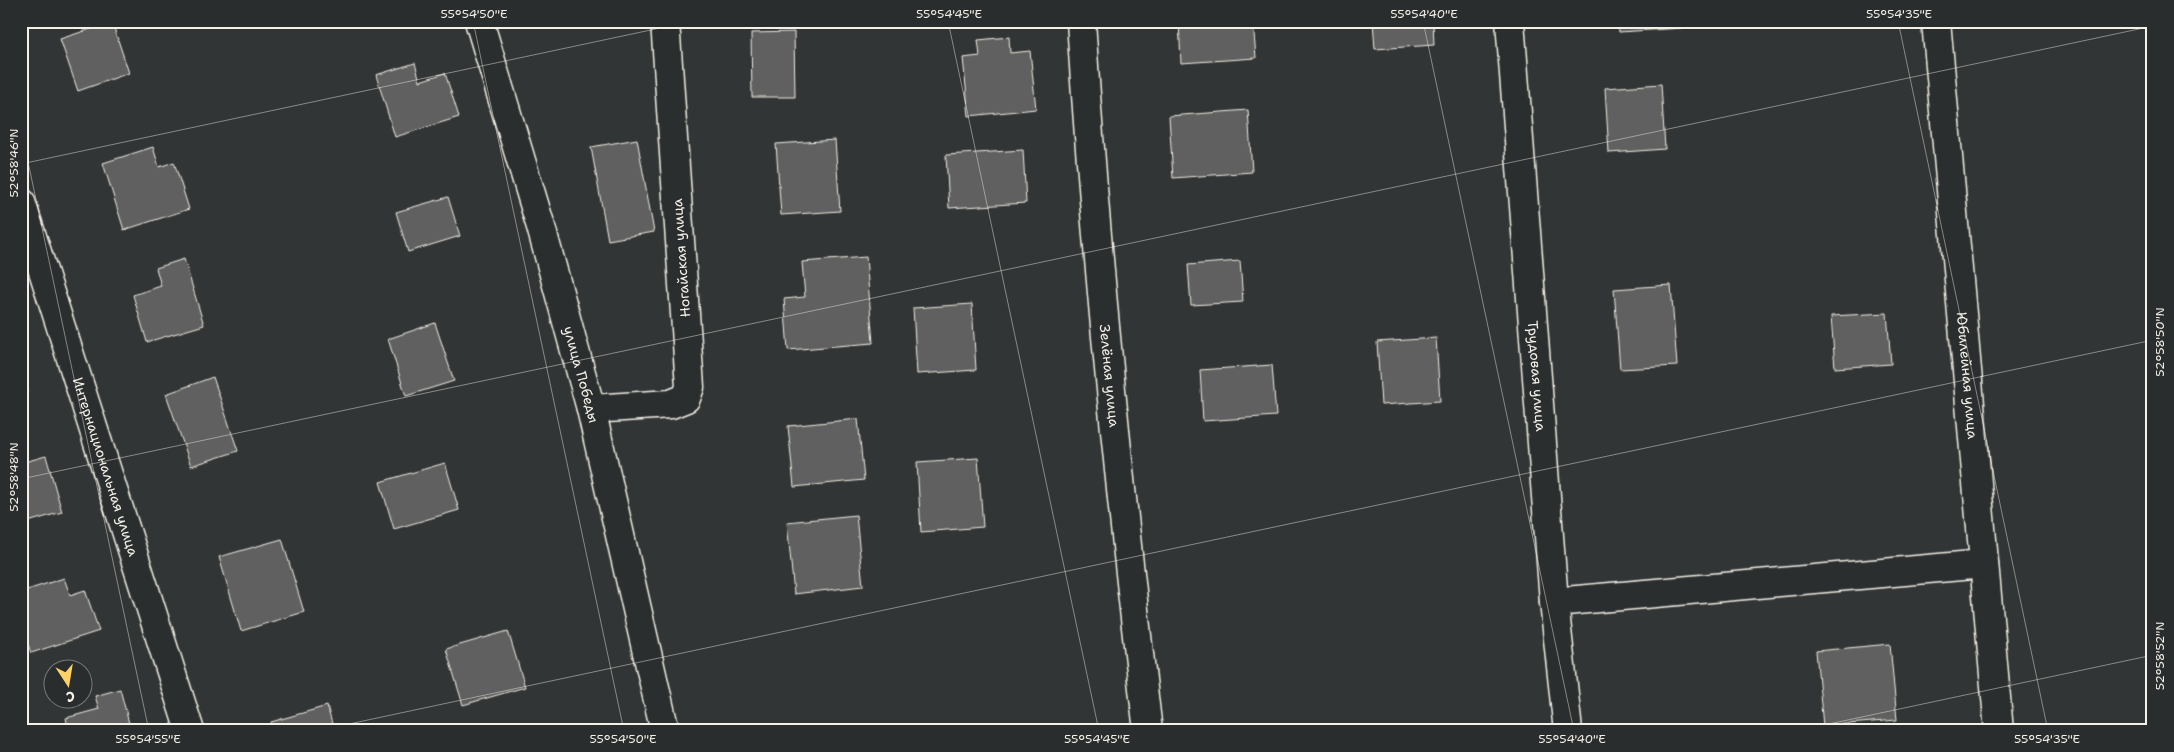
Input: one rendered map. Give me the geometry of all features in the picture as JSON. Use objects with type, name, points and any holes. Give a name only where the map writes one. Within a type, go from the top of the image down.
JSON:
[{"type":"street","name":"улица Победы","points":[[479,21],[541,227],[591,409],[665,731]]},
{"type":"street","name":"Ногайская улица","points":[[591,409],[671,404],[686,398],[690,387],[665,21]]},
{"type":"street","name":"Зелёная улица","points":[[1081,21],[1086,103],[1127,556],[1148,731]]},
{"type":"street","name":"Трудовая улица","points":[[1510,21],[1554,602],[1568,731]]},
{"type":"street","name":"Юбилейная улица","points":[[1936,21],[1999,731]]},
{"type":"street","name":"Интернациональная улица","points":[[21,202],[190,731]]},
{"type":"street","points":[[1554,602],[1984,564]]},
{"type":"building","points":[[1179,21],[1253,21],[1256,58],[1181,63]]},
{"type":"building","points":[[1373,21],[1433,21],[1434,45],[1375,49]]},
{"type":"building","points":[[1618,21],[1682,21],[1683,28],[1619,32]]},
{"type":"building","points":[[112,22],[129,73],[78,91],[60,39]]},
{"type":"building","points":[[794,32],[795,97],[752,97],[751,33]]},
{"type":"building","points":[[1009,37],[1010,53],[1030,51],[1036,109],[969,116],[963,58],[980,56],[978,40]]},
{"type":"building","points":[[415,63],[420,81],[445,73],[459,117],[395,137],[376,75]]},
{"type":"building","points":[[1661,84],[1665,149],[1609,153],[1605,88]]},
{"type":"building","points":[[1248,110],[1252,172],[1173,178],[1169,116]]},
{"type":"building","points":[[637,139],[654,232],[608,240],[591,147]]},
{"type":"building","points":[[835,140],[840,211],[781,215],[776,144]]},
{"type":"building","points":[[153,147],[159,167],[174,162],[189,209],[124,230],[103,163]]},
{"type":"building","points":[[1023,150],[1026,203],[949,208],[946,155]]},
{"type":"building","points":[[448,197],[460,236],[408,252],[396,212]]},
{"type":"building","points":[[866,257],[873,343],[788,350],[784,299],[805,297],[802,262]]},
{"type":"building","points":[[184,259],[204,325],[147,342],[133,295],[161,286],[156,268]]},
{"type":"building","points":[[1240,261],[1243,302],[1191,305],[1188,265]]},
{"type":"building","points":[[1671,285],[1677,366],[1620,369],[1614,289]]},
{"type":"building","points":[[972,304],[976,370],[917,374],[913,308]]},
{"type":"building","points":[[1887,313],[1891,364],[1835,368],[1831,316]]},
{"type":"building","points":[[435,323],[454,381],[406,396],[388,339]]},
{"type":"building","points":[[1436,338],[1440,401],[1381,405],[1377,342]]},
{"type":"building","points":[[1272,365],[1276,416],[1203,421],[1200,370]]},
{"type":"building","points":[[21,367],[28,391],[21,393]]},
{"type":"building","points":[[213,377],[238,451],[191,466],[166,394]]},
{"type":"building","points":[[858,419],[864,480],[794,487],[788,426]]},
{"type":"building","points":[[46,456],[62,512],[21,524],[21,463]]},
{"type":"building","points":[[978,458],[983,527],[921,532],[917,462]]},
{"type":"building","points":[[445,463],[459,510],[394,529],[380,482]]},
{"type":"building","points":[[856,515],[863,586],[794,594],[787,522]]},
{"type":"building","points":[[282,539],[304,612],[241,631],[219,557]]},
{"type":"building","points":[[64,578],[70,595],[85,590],[99,631],[31,653],[21,623],[21,592]]},
{"type":"building","points":[[508,631],[525,687],[463,705],[446,649]]},
{"type":"building","points":[[1890,644],[1897,720],[1823,726],[1816,651]]},
{"type":"building","points":[[120,689],[131,731],[69,731],[66,718],[99,709],[95,696]]},
{"type":"building","points":[[327,706],[334,731],[274,731],[271,722]]}]
